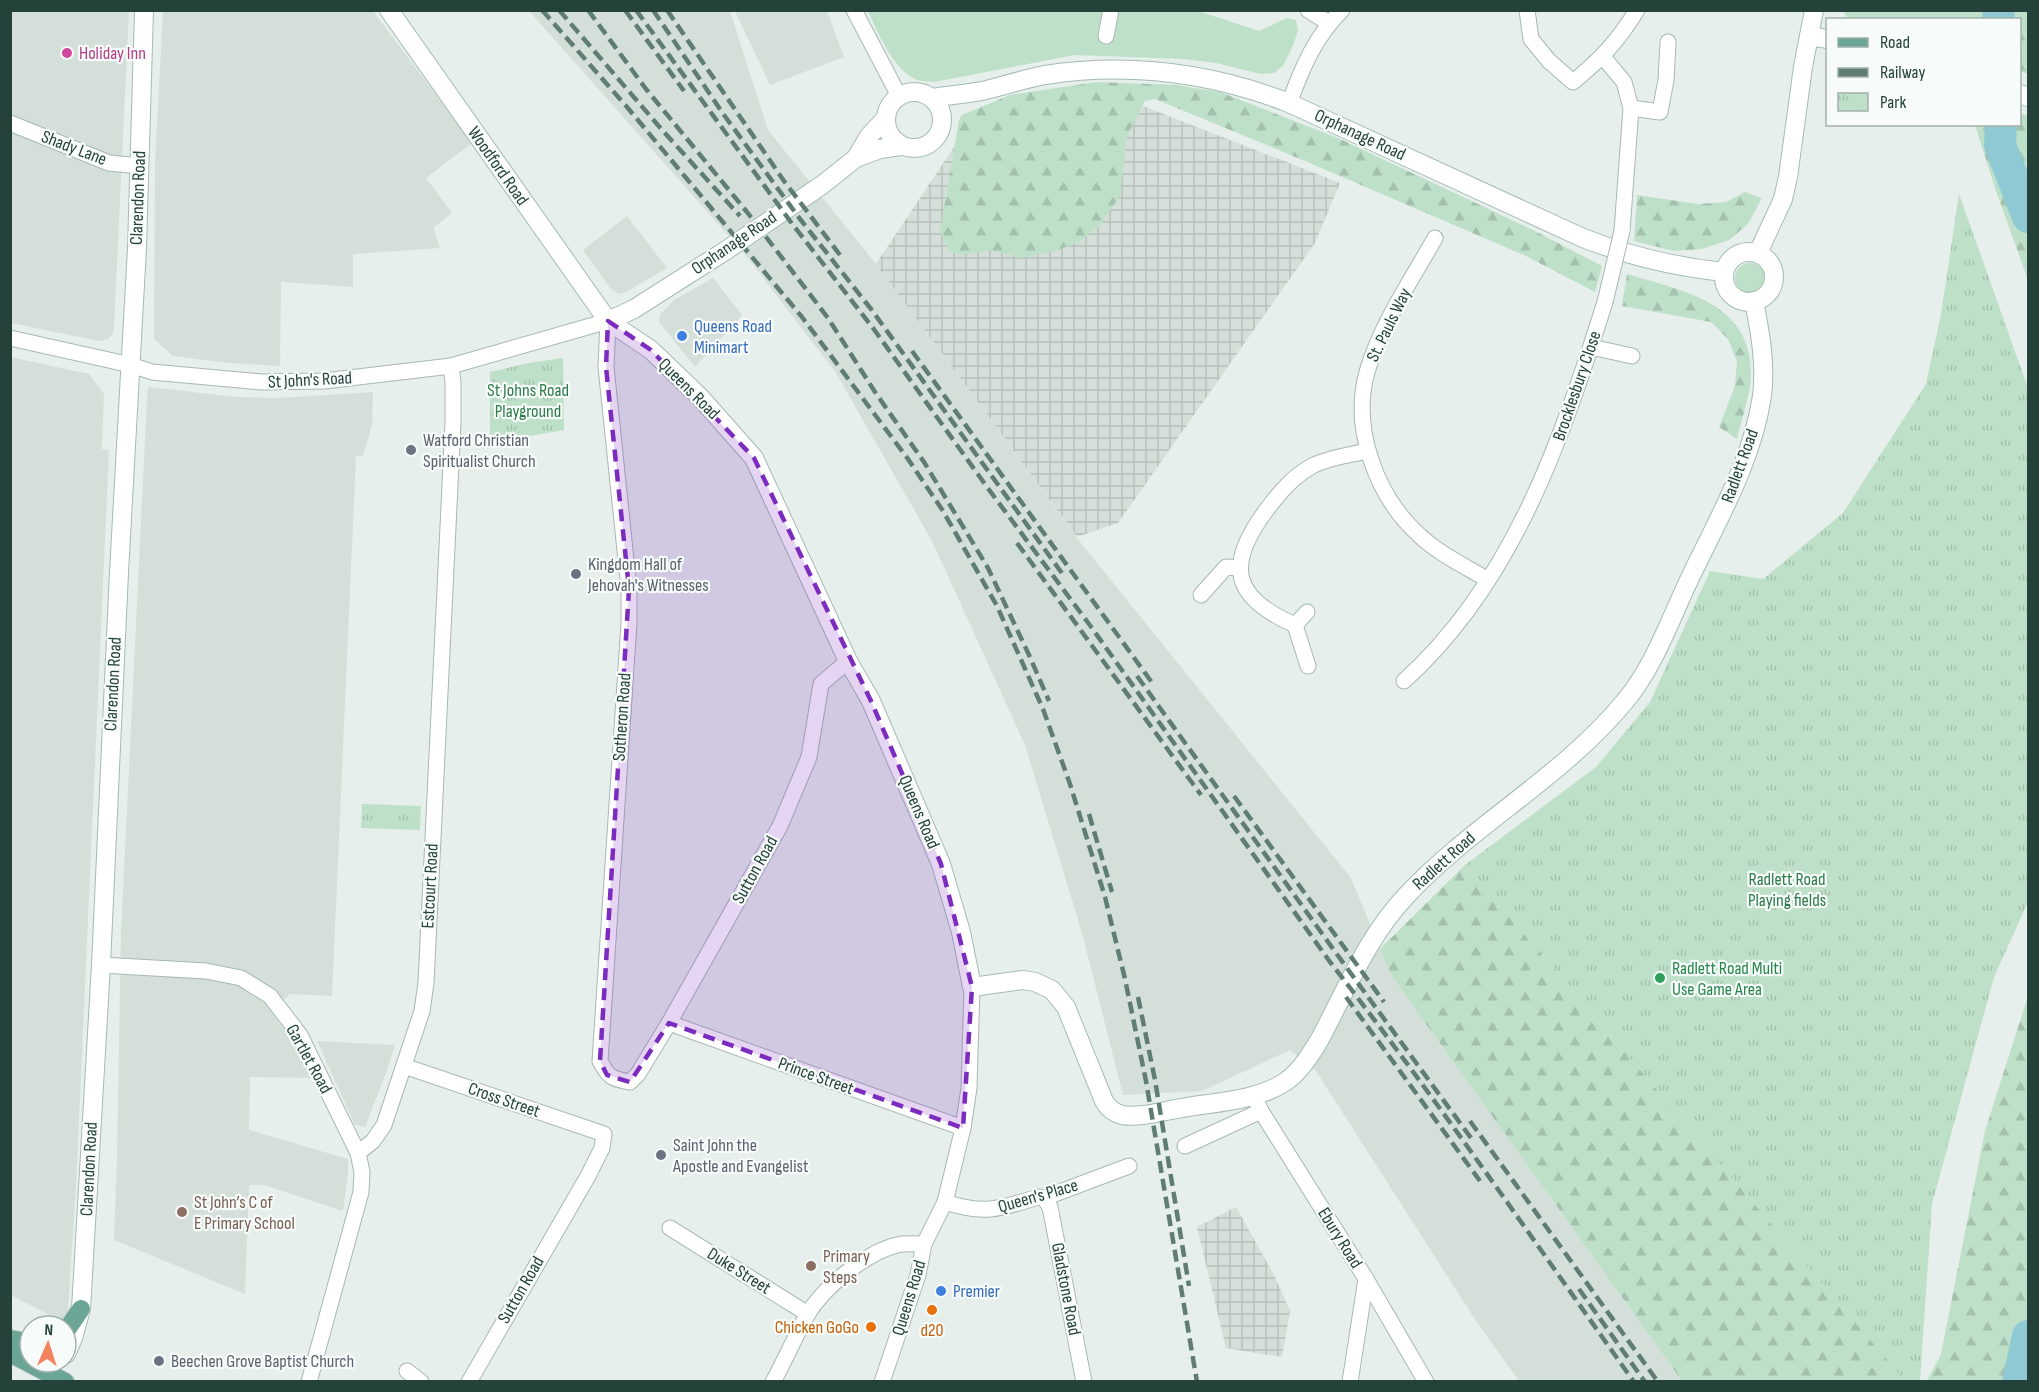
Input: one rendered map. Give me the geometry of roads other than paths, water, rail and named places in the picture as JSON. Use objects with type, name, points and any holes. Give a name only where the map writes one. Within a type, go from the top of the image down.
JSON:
[{"type":"main road","points":[[78,1314],[81,1309]]},
{"type":"street","name":"Clarendon Road","points":[[78,1320],[81,1309],[101,965],[140,166],[144,10]]},
{"type":"street","name":"Woodford Road","points":[[389,10],[608,321]]},
{"type":"street","points":[[854,10],[899,96]]},
{"type":"street","points":[[1106,36],[1111,10]]},
{"type":"street","points":[[1308,10],[1329,23]]},
{"type":"street","points":[[1289,103],[1312,46],[1342,10]]},
{"type":"street","points":[[1527,10],[1531,39],[1549,61],[1573,82],[1603,57],[1626,29],[1637,10]]},
{"type":"street","points":[[1758,253],[1786,188],[1803,67],[1814,10]]},
{"type":"street","points":[[1809,36],[1826,39]]},
{"type":"street","points":[[1631,108],[1660,112],[1666,80],[1668,42]]},
{"type":"street","name":"Brocklesbury Close","points":[[1404,681],[1424,664],[1453,629],[1488,580],[1516,534],[1549,462],[1591,347],[1605,302],[1622,231],[1631,108],[1624,82],[1603,57]]},
{"type":"street","name":"Orphanage Road","points":[[856,158],[869,136],[885,119],[887,110],[899,96],[910,92],[921,92],[932,98],[982,91],[1045,75],[1100,70],[1134,70],[1199,76],[1258,91],[1289,103],[1583,238],[1619,252],[1699,270],[1724,272]]},
{"type":"street","name":"Orphanage Road","points":[[608,321],[634,309],[725,251],[822,185],[856,158],[880,149],[901,146],[913,149],[924,147],[934,141],[941,131],[943,119],[982,91]]},
{"type":"street","points":[[932,98],[940,107],[943,119]]},
{"type":"street","points":[[885,119],[892,138],[901,146]]},
{"type":"street","name":"Shady Lane","points":[[10,123],[110,163],[140,166]]},
{"type":"street","name":"St. Pauls Way","points":[[1435,238],[1382,334],[1366,375],[1363,400],[1367,451],[1382,487],[1406,522],[1434,548],[1488,580]]},
{"type":"street","points":[[1751,251],[1758,253],[1771,263],[1773,287],[1762,299],[1746,302],[1732,295],[1727,288],[1724,272],[1736,255],[1751,251]]},
{"type":"street","name":"Radlett Road","points":[[972,987],[1023,980],[1035,982],[1052,990],[1066,1007],[1104,1101],[1118,1114],[1142,1115],[1257,1103],[1292,1078],[1309,1056],[1378,930],[1406,895],[1450,854],[1586,742],[1626,700],[1649,665],[1697,562],[1720,520],[1752,437],[1762,395],[1764,370],[1760,329],[1754,301]]},
{"type":"street","name":"St John's Road","points":[[10,338],[131,365],[152,372],[261,382],[324,381],[451,366],[608,321]]},
{"type":"street","name":"Queens Road","points":[[608,321],[651,350],[700,398],[754,458],[848,661],[871,701],[941,864],[962,932],[972,987],[969,1088],[963,1128],[945,1202],[924,1244],[918,1275],[882,1382]]},
{"type":"street","name":"Sotheron Road","points":[[608,321],[606,367],[629,589],[629,624],[600,1061],[607,1075],[620,1080],[630,1082],[638,1074]]},
{"type":"street","points":[[1591,347],[1632,356]]},
{"type":"street","name":"Estcourt Road","points":[[358,1153],[373,1141],[384,1125],[422,1011],[426,983],[453,423],[451,366]]},
{"type":"street","points":[[1308,666],[1295,625],[1268,612],[1254,601],[1245,587],[1240,568],[1240,554],[1251,531],[1281,490],[1300,474],[1328,460],[1367,451]]},
{"type":"street","points":[[1201,595],[1226,567],[1240,568]]},
{"type":"street","points":[[1295,625],[1307,612]]},
{"type":"street","name":"Sutton Road","points":[[638,1074],[780,826],[809,757],[821,684],[848,661]]},
{"type":"street","name":"Gartlet Road","points":[[101,965],[206,971],[241,978],[270,996],[300,1035],[358,1153]]},
{"type":"street","name":"Prince Street","points":[[669,1023],[963,1128]]},
{"type":"street","name":"Cross Street","points":[[404,1066],[604,1134]]},
{"type":"street","points":[[1185,1146],[1257,1103]]},
{"type":"street","name":"Ebury Road","points":[[1257,1103],[1366,1279],[1426,1382]]},
{"type":"street","name":"Sutton Road","points":[[469,1382],[588,1176],[602,1148],[604,1134]]},
{"type":"street","points":[[309,1382],[361,1192],[362,1172],[358,1153]]},
{"type":"street","name":"Queen's Place","points":[[945,1202],[987,1211],[999,1209],[1044,1197],[1129,1166]]},
{"type":"street","name":"Gladstone Road","points":[[1044,1197],[1050,1207],[1084,1382]]},
{"type":"street","name":"Duke Street","points":[[670,1228],[808,1314]]},
{"type":"street","points":[[773,1382],[808,1314],[831,1287],[877,1252],[900,1244],[924,1244]]},
{"type":"street","points":[[1350,1382],[1366,1279]]},
{"type":"street","points":[[407,1371],[421,1382]]},
{"type":"waterway","points":[[1998,10],[1999,18]]},
{"type":"waterway","points":[[2001,126],[2000,145],[2028,217]]},
{"type":"waterway","points":[[2018,1382],[2028,1336]]},
{"type":"railway","points":[[542,10],[627,107],[802,317],[908,459],[943,511],[997,606],[1043,709],[1070,784],[1105,897],[1146,1081],[1197,1382]]},
{"type":"railway","points":[[559,10],[740,216]]},
{"type":"railway","points":[[588,10],[646,89],[747,212],[828,318],[875,392],[924,462],[988,568],[1049,701]]},
{"type":"railway","points":[[625,10],[684,91]]},
{"type":"railway","points":[[636,10],[793,225],[873,328],[1089,624],[1330,962],[1446,1117],[1634,1382]]},
{"type":"railway","points":[[653,10],[724,115],[800,219],[871,309],[1064,576]]},
{"type":"railway","points":[[667,10],[784,181],[840,255]]},
{"type":"railway","points":[[912,351],[1153,684]]},
{"type":"railway","points":[[1017,543],[1201,795]]},
{"type":"railway","points":[[1137,676],[1471,1138]]},
{"type":"railway","points":[[1234,796],[1384,1002]]},
{"type":"railway","points":[[1089,814],[1112,892]]},
{"type":"railway","points":[[1138,997],[1155,1080],[1189,1286]]},
{"type":"railway","points":[[1346,997],[1480,1181]]},
{"type":"railway","points":[[1470,1121],[1658,1382]]},
{"type":"railway","points":[[1579,1289],[1645,1382]]},
{"type":"place","name":"Holiday Inn","points":[[67,53]]},
{"type":"place","name":"Queens Road Minimart","points":[[682,336]]},
{"type":"place","name":"Watford Christian Spiritualist Church","points":[[411,450]]},
{"type":"place","name":"Kingdom Hall of Jehovah's Witnesses","points":[[576,574]]},
{"type":"place","name":"Radlett Road Multi Use Game Area","points":[[1660,978]]},
{"type":"place","name":"Saint John the Apostle and Evangelist","points":[[661,1155]]},
{"type":"place","name":"St John’s C of E Primary School","points":[[182,1212]]},
{"type":"place","name":"Primary Steps","points":[[811,1266]]},
{"type":"place","name":"Premier","points":[[941,1291]]},
{"type":"place","name":"d20","points":[[932,1310]]},
{"type":"place","name":"Chicken GoGo","points":[[871,1327]]},
{"type":"place","name":"Beechen Grove Baptist Church","points":[[159,1361]]},
{"type":"park label","name":"St Johns Road Playground","points":[[528,400]]},
{"type":"park label","name":"Radlett Road Playing fields","points":[[1787,889]]}]
